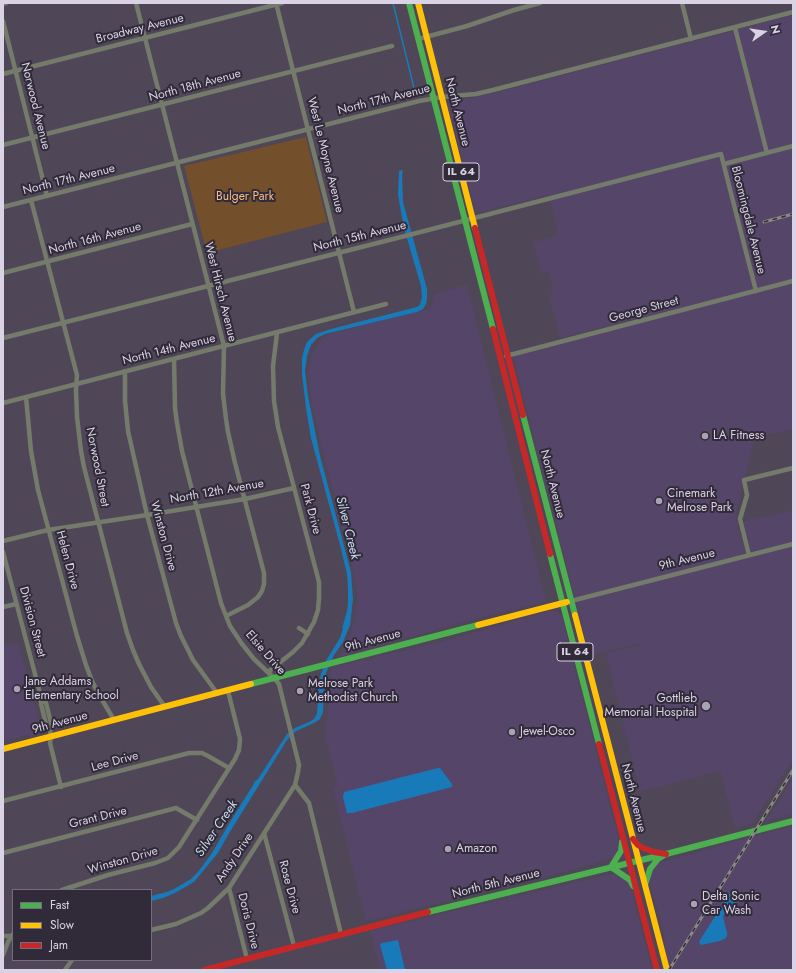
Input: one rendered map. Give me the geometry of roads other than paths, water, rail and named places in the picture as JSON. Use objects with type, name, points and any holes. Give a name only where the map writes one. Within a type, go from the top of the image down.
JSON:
[{"type":"main road","name":"North Avenue","points":[[409,3],[657,970]]},
{"type":"main road","name":"North Avenue","points":[[418,3],[644,887],[667,970]]},
{"type":"main road","name":"9th Avenue","points":[[3,749],[50,734],[114,720],[228,691],[571,601]]},
{"type":"main road","name":"North 5th Avenue","points":[[204,970],[215,969],[294,946],[793,821]]},
{"type":"main road","points":[[622,836],[621,851],[610,867],[620,872],[630,880],[638,897]]},
{"type":"main road","points":[[632,838],[643,848],[666,854]]},
{"type":"main road","points":[[644,887],[650,869],[658,859],[666,854]]},
{"type":"street","name":"West Hirsch Avenue","points":[[136,3],[224,346],[223,378],[226,419],[232,450],[264,573],[264,584],[256,600],[226,616]]},
{"type":"street","name":"Broadway Avenue","points":[[3,74],[282,3]]},
{"type":"street","points":[[418,39],[467,26],[540,3]]},
{"type":"street","points":[[682,3],[691,39]]},
{"type":"street","name":"West Le Moyne Avenue","points":[[276,4],[354,312]]},
{"type":"street","name":"North 17th Avenue","points":[[3,207],[410,103],[434,98],[476,94],[493,90],[793,12]]},
{"type":"street","name":"Norwood Avenue","points":[[3,21],[47,196]]},
{"type":"street","points":[[735,28],[767,153]]},
{"type":"street","name":"North 18th Avenue","points":[[3,145],[392,46]]},
{"type":"street","points":[[724,164],[793,146]]},
{"type":"street","name":"North 15th Avenue","points":[[3,338],[406,236],[721,154]]},
{"type":"street","name":"Bloomingdale Avenue","points":[[721,154],[756,291]]},
{"type":"street","name":"Norwood Street","points":[[31,200],[76,375],[77,417],[81,451],[127,633],[139,664],[151,687],[165,707]]},
{"type":"street","name":"North 16th Avenue","points":[[3,273],[192,224]]},
{"type":"street","name":"George Street","points":[[500,357],[793,281]]},
{"type":"street","name":"North 14th Avenue","points":[[3,403],[386,304]]},
{"type":"street","name":"Park Drive","points":[[268,672],[302,643],[314,622],[318,610],[319,598],[319,582],[278,427],[274,401],[273,366],[276,332]]},
{"type":"street","name":"Elsie Drive","points":[[174,359],[174,396],[182,451],[219,594],[230,626],[254,659],[275,678],[279,684],[299,765],[295,785]]},
{"type":"street","name":"Winston Drive","points":[[125,371],[125,401],[128,431],[147,515],[172,610],[181,636],[193,660],[217,693]]},
{"type":"street","name":"Helen Drive","points":[[26,397],[33,467],[48,530],[86,665],[98,693],[114,720]]},
{"type":"street","points":[[749,556],[740,519],[747,495],[744,480],[793,468]]},
{"type":"street","name":"North 12th Avenue","points":[[3,541],[48,530],[196,507],[294,488]]},
{"type":"street","name":"9th Avenue","points":[[571,601],[793,544]]},
{"type":"street","name":"Division Street","points":[[3,552],[41,697],[41,704],[50,734],[50,743],[61,787]]},
{"type":"street","points":[[3,607],[16,604]]},
{"type":"street","points":[[299,628],[308,634]]},
{"type":"street","name":"Winston Drive","points":[[65,889],[108,875],[156,864],[168,858],[179,847],[235,760],[239,750],[240,739],[228,691]]},
{"type":"street","name":"Lee Drive","points":[[3,801],[189,753],[202,753],[229,768]]},
{"type":"street","points":[[295,785],[309,803],[342,934]]},
{"type":"street","name":"Andy Drive","points":[[152,930],[176,924],[201,913],[229,888],[295,785]]},
{"type":"street","name":"Grant Drive","points":[[3,853],[176,808],[197,820]]},
{"type":"street","name":"Rose Drive","points":[[264,833],[294,946]]},
{"type":"street","name":"Doris Drive","points":[[229,888],[247,959]]},
{"type":"street","points":[[3,936],[12,935]]},
{"type":"street","points":[[3,955],[12,935]]},
{"type":"street","points":[[65,970],[71,961]]},
{"type":"water","points":[[403,170],[403,202],[427,289],[426,304],[423,309],[417,312],[325,334],[317,338],[311,345],[307,356],[305,371],[308,396],[320,456],[351,572],[353,599],[350,625],[343,642],[334,655],[326,673],[323,712],[320,719],[296,731],[287,740],[218,853],[194,882],[175,893],[152,901],[152,896],[174,889],[191,879],[198,872],[212,853],[255,781],[258,779],[287,734],[295,728],[314,719],[317,714],[319,682],[327,659],[340,638],[346,619],[348,588],[347,574],[340,545],[311,438],[302,374],[302,358],[307,342],[316,334],[420,305],[422,297],[421,286],[404,228],[398,195],[399,171]]},
{"type":"water","points":[[440,768],[452,784],[452,787],[352,813],[347,813],[343,797],[344,792]]},
{"type":"water","points":[[731,892],[734,894],[737,908],[727,911],[723,916],[727,933],[726,938],[720,941],[701,945],[699,942],[700,940]]},
{"type":"water","points":[[398,940],[405,970],[387,970],[380,945],[382,943]]},
{"type":"waterway","points":[[393,3],[416,96]]},
{"type":"waterway","name":"Silver Creek","points":[[343,628],[347,614]]},
{"type":"railway","points":[[764,222],[793,214]]},
{"type":"railway","points":[[669,970],[793,770]]},
{"type":"place","name":"LA Fitness","points":[[705,436]]},
{"type":"place","name":"Cinemark Melrose Park","points":[[659,501]]},
{"type":"place","name":"Jane Addams Elementary School","points":[[17,689]]},
{"type":"place","name":"Melrose Park Methodist Church","points":[[300,691]]},
{"type":"place","name":"Gottlieb Memorial Hospital","points":[[706,706]]},
{"type":"place","name":"Jewel-Osco","points":[[512,732]]},
{"type":"place","name":"Amazon","points":[[448,849]]},
{"type":"place","name":"Delta Sonic Car Wash","points":[[694,904]]},
{"type":"park label","name":"Bulger Park","points":[[245,197]]}]
